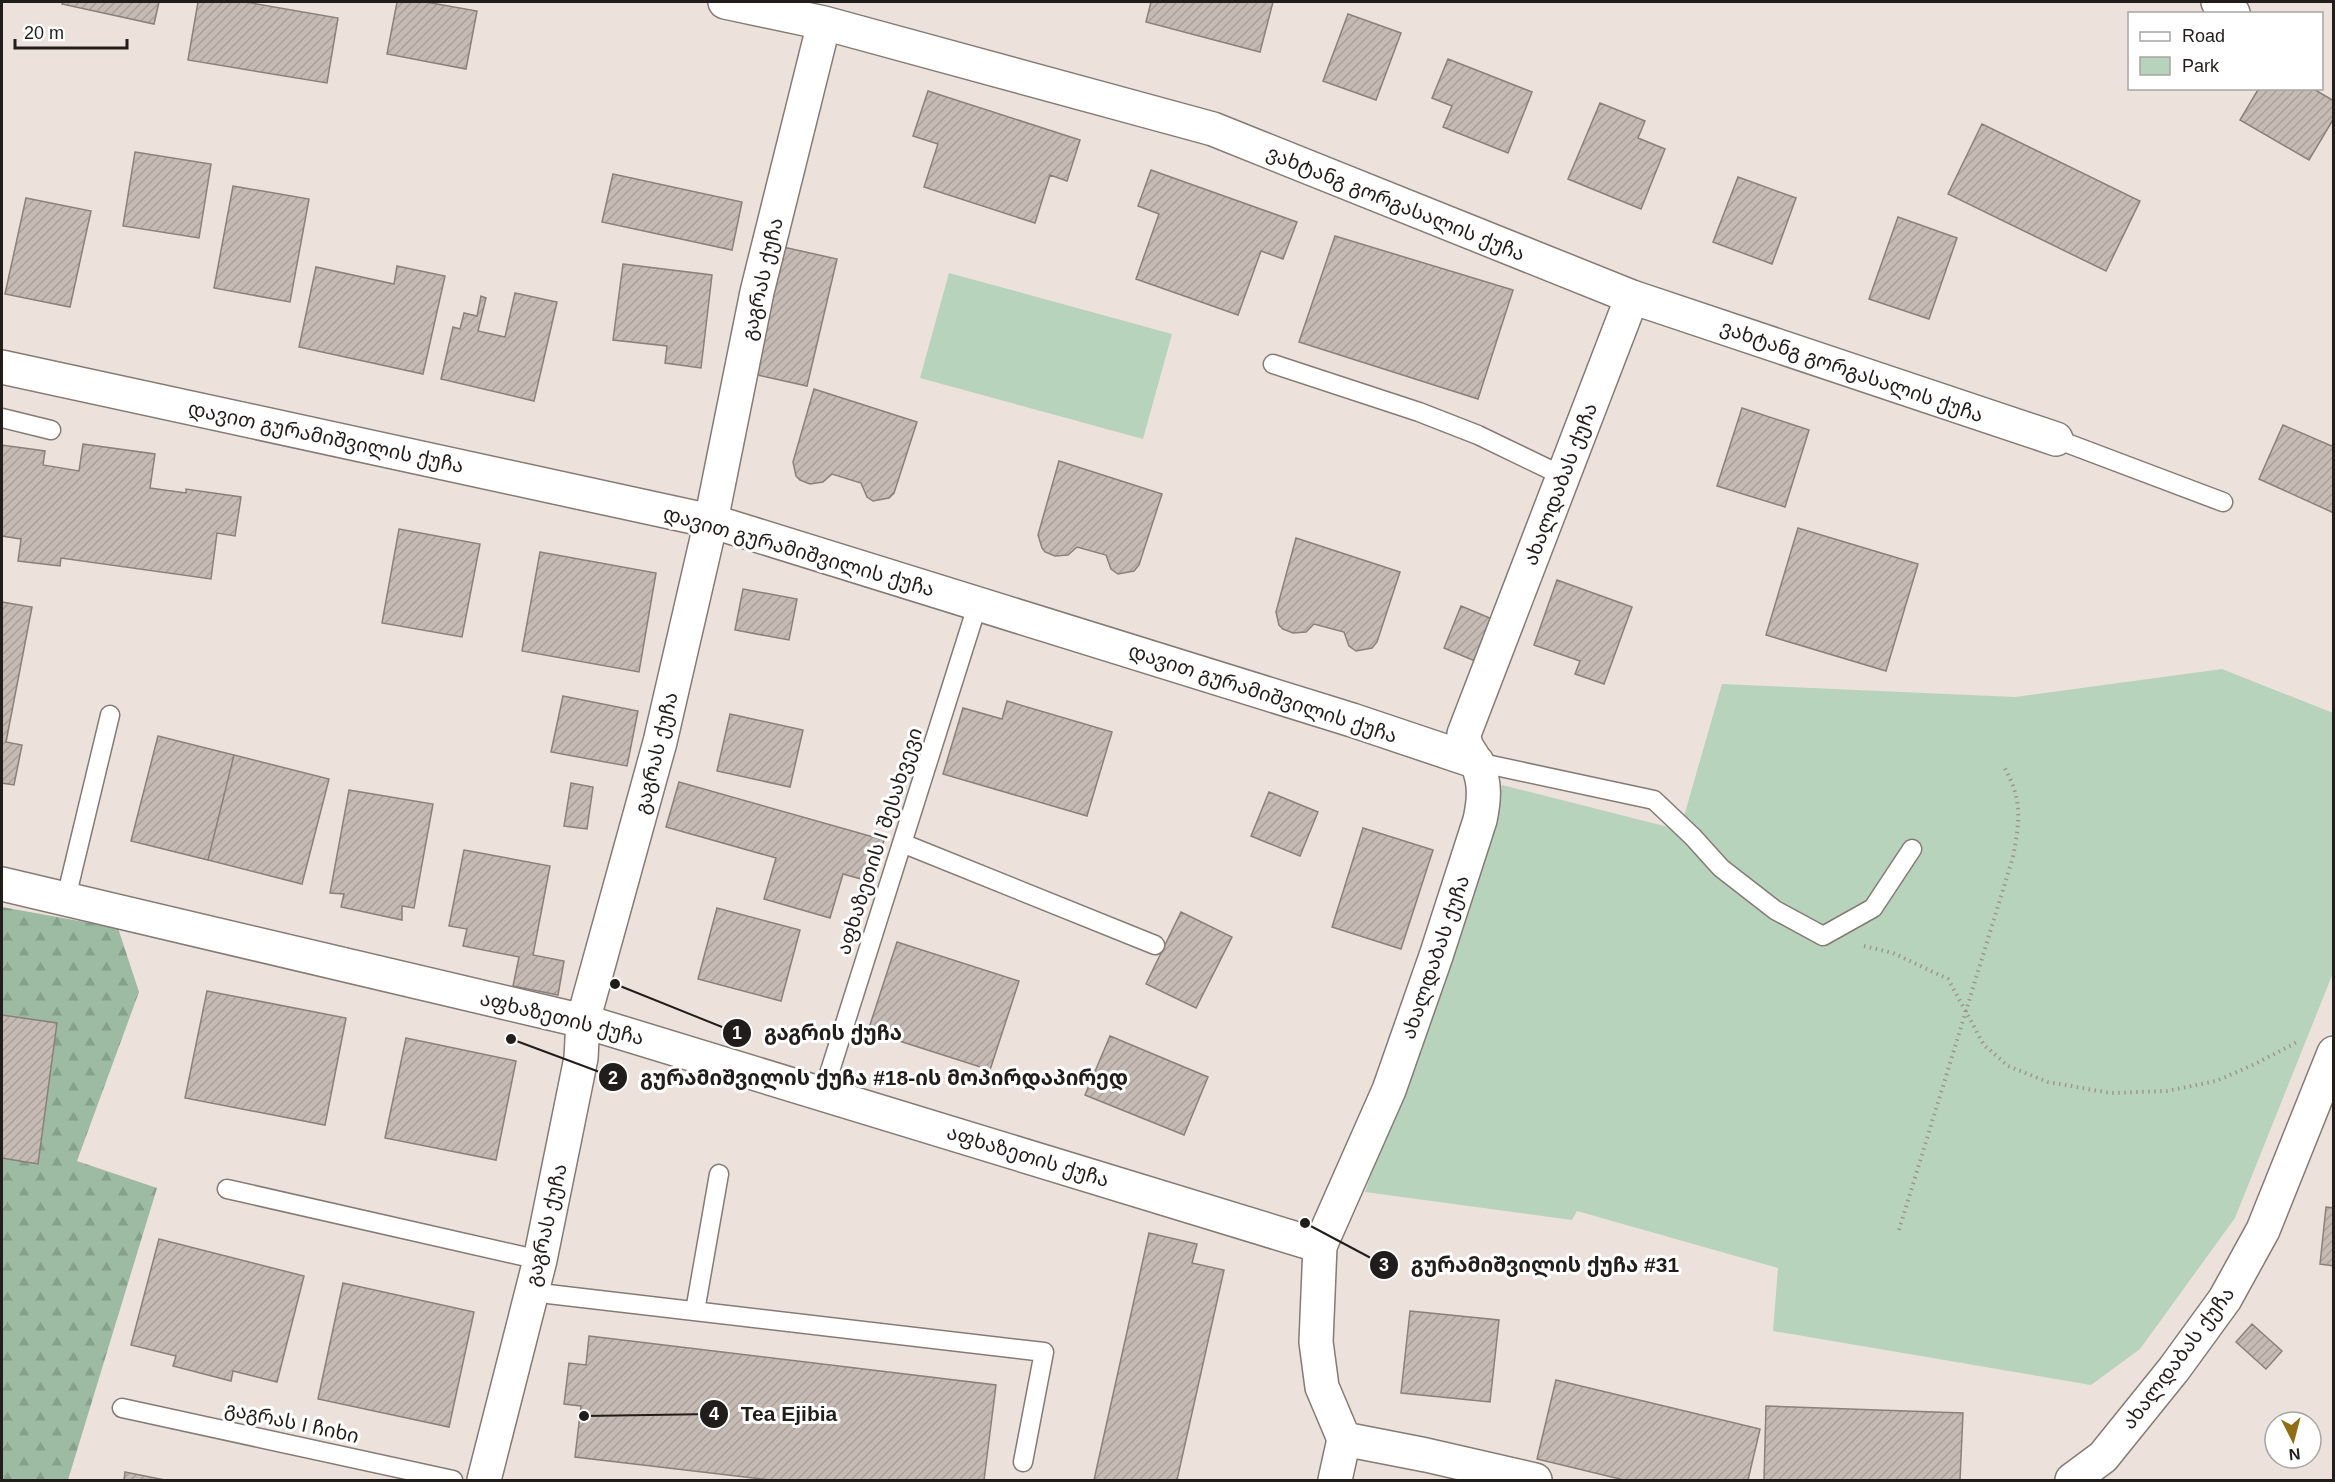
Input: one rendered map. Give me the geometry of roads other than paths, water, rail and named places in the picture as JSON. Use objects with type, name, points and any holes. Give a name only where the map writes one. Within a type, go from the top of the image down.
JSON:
[{"type":"street","name":"ვახტანგ გორგასალის ქუჩა","points":[[725,2],[824,23],[1213,129],[1632,297],[2056,439]]},
{"type":"street","name":"გაგრას ქუჩა","points":[[484,1480],[540,1260],[581,1058],[583,1021],[660,742],[711,521],[757,292],[824,23]]},
{"type":"street","name":"ახალდაბას ქუჩა","points":[[1344,1439],[1322,1387],[1316,1342],[1320,1246],[1389,1090],[1480,820],[1484,799],[1483,782],[1477,762],[1465,746],[1464,734],[1632,297]]},
{"type":"street","name":"დავით გურამიშვილის ქუჩა","points":[[2,367],[711,521],[1352,720],[1477,762]]},
{"type":"street","name":"აფხაზეთის ქუჩა","points":[[2,884],[583,1021],[823,1092],[1320,1246]]},
{"type":"street","name":"ახალდაბას ქუჩა","points":[[2072,1480],[2103,1457],[2174,1369],[2225,1299],[2263,1230],[2320,1045]]},
{"type":"street","points":[[1335,1480],[1344,1439],[1535,1480]]},
{"type":"lane","points":[[1273,364],[1419,412],[1478,435],[1563,476]]},
{"type":"lane","points":[[2,418],[51,430]]},
{"type":"lane","points":[[2056,439],[2223,502]]},
{"type":"lane","name":"აფხაზეთის I შესახვევი","points":[[823,1092],[978,603]]},
{"type":"lane","points":[[66,898],[110,716]]},
{"type":"lane","points":[[1477,762],[1654,800],[1694,837],[1721,868],[1775,910],[1823,936],[1873,908],[1912,849]]},
{"type":"lane","points":[[902,843],[1155,945]]},
{"type":"lane","points":[[695,1311],[719,1174]]},
{"type":"lane","points":[[228,1189],[540,1260]]},
{"type":"lane","points":[[531,1292],[1044,1352],[1023,1462]]},
{"type":"lane","name":"გაგრას I ჩიხი","points":[[122,1408],[453,1480]]},
{"type":"place","name":"გაგრის ქუჩა","points":[[615,984]]},
{"type":"place","name":"გურამიშვილის ქუჩა #18-ის მოპირდაპირედ","points":[[511,1039]]},
{"type":"place","name":"გურამიშვილის ქუჩა #31","points":[[1305,1223]]},
{"type":"place","name":"Tea Ejibia","points":[[584,1416]]}]
